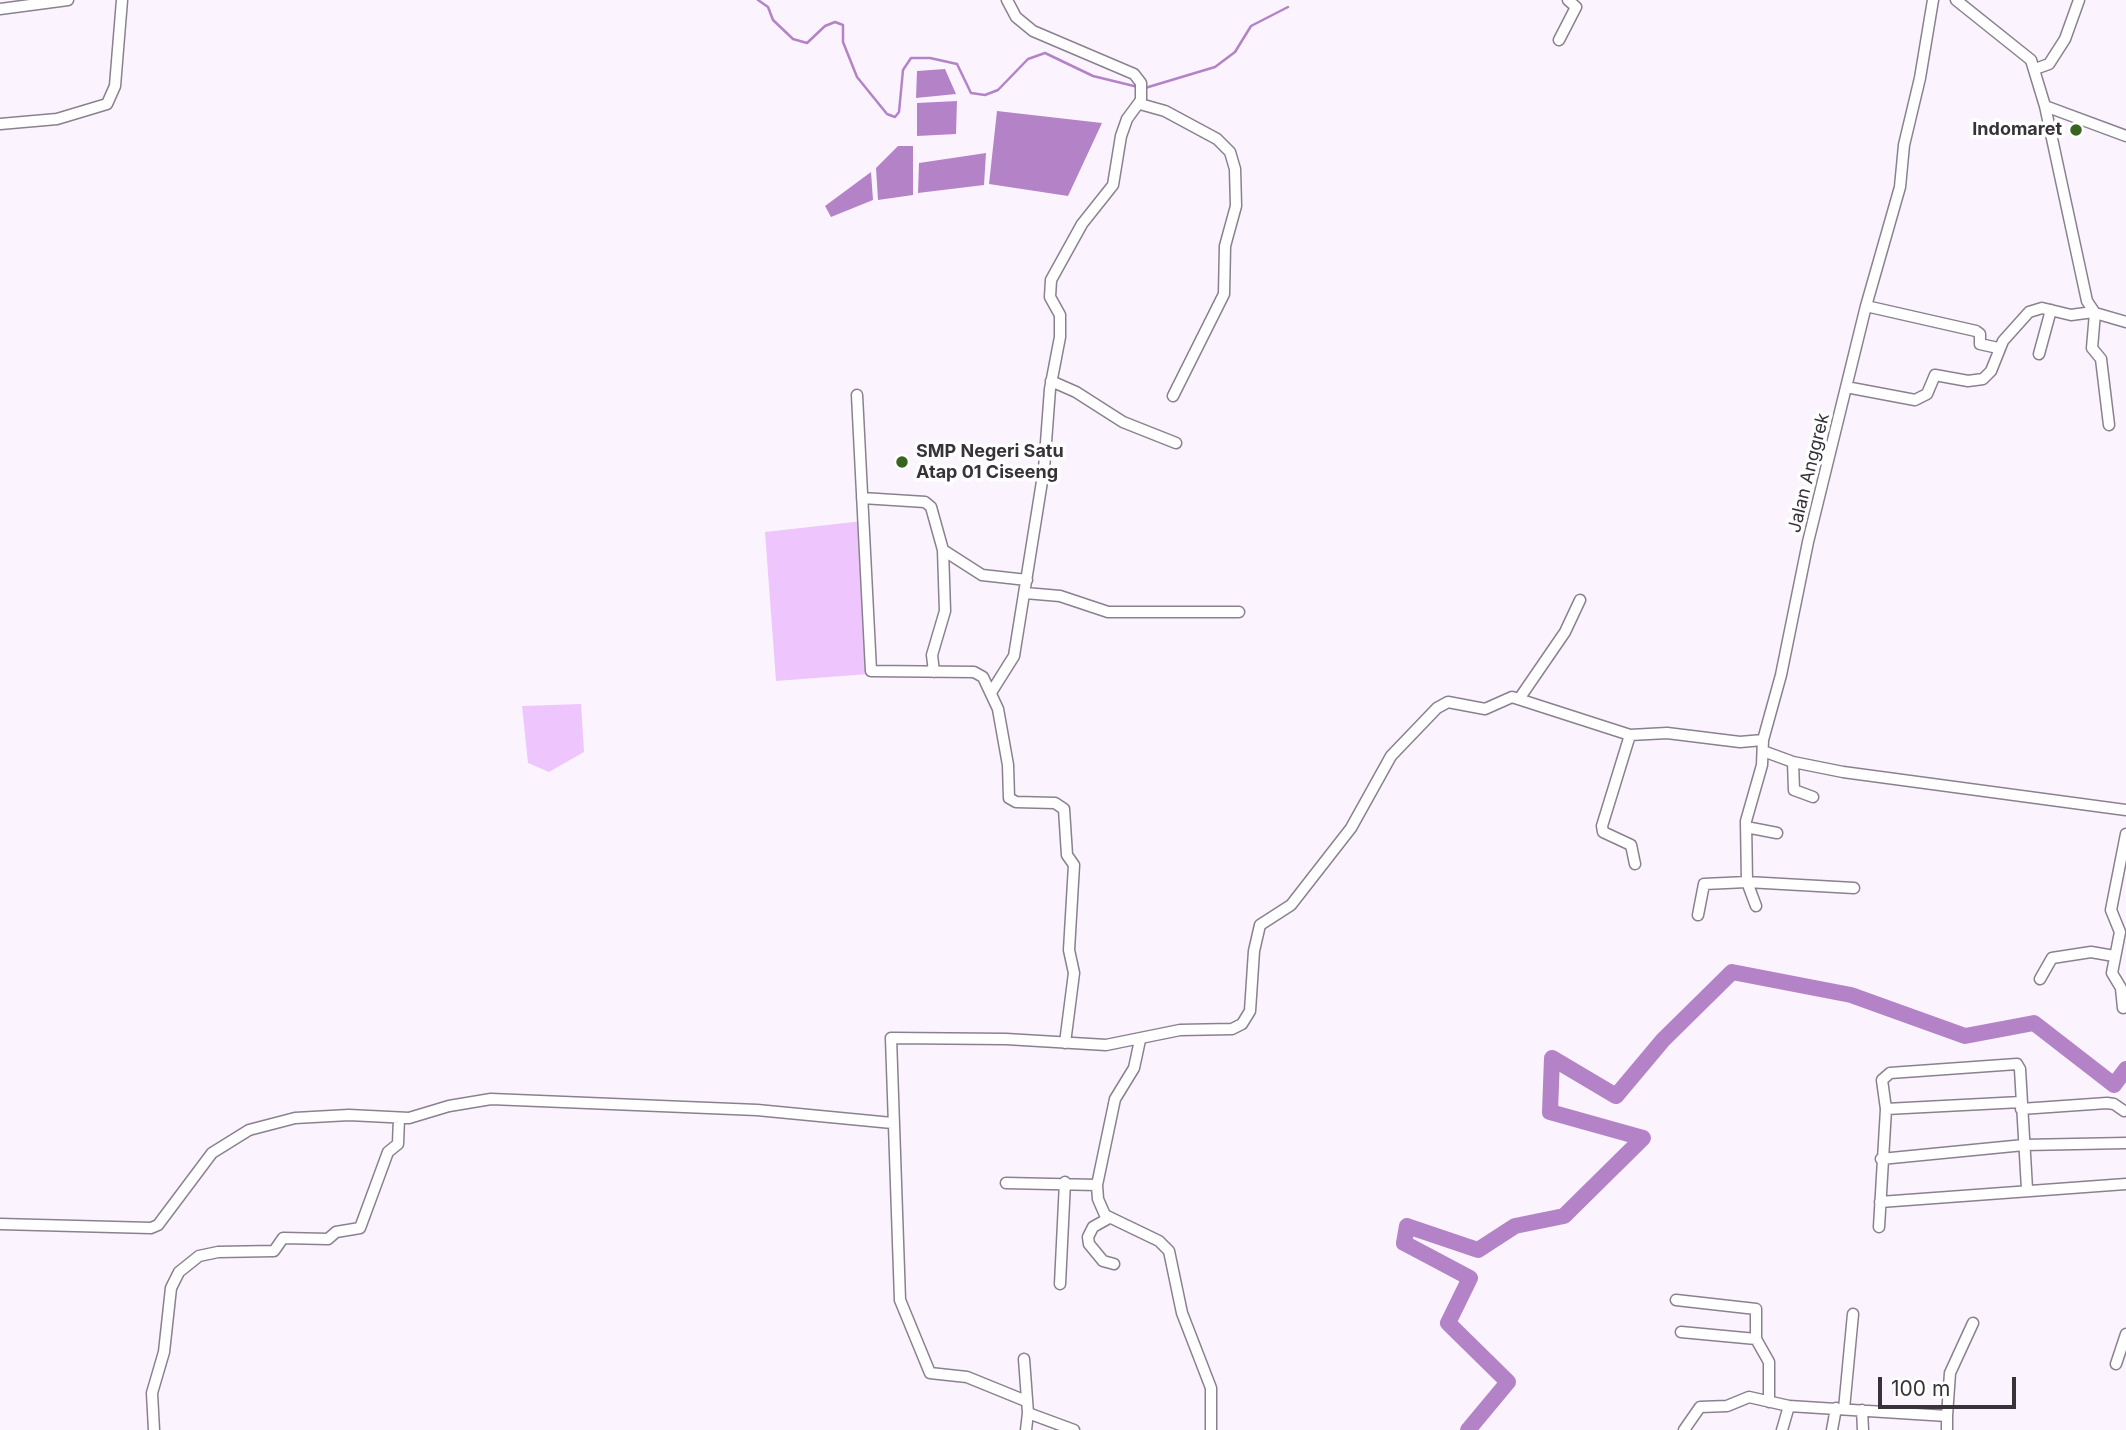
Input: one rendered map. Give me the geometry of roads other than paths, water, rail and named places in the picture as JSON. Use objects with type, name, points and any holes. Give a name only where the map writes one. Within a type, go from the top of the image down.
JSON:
[{"type":"street","points":[[0,9],[68,0]]},
{"type":"street","points":[[0,124],[57,119],[107,104],[115,86],[122,0]]},
{"type":"street","points":[[992,691],[1012,663],[1044,469],[1051,381],[1058,359],[1060,321],[1050,297],[1051,280],[1082,224],[1113,185],[1121,136],[1130,114],[1140,102],[1141,83],[1121,66],[1087,56],[1033,32],[1016,17],[1007,0]]},
{"type":"street","points":[[1559,40],[1576,8],[1568,0]]},
{"type":"street","name":"Jalan Anggrek","points":[[1746,882],[1746,827],[1763,745],[1846,387],[1900,187],[1904,145],[1920,78],[1933,0]]},
{"type":"street","points":[[1956,0],[2026,53],[2035,69],[2084,290],[2094,313],[2091,348],[2101,359],[2109,425]]},
{"type":"street","points":[[2035,69],[2049,64],[2065,39],[2079,0]]},
{"type":"street","points":[[1140,102],[1165,111],[1217,139],[1230,152],[1235,169],[1236,206],[1225,246],[1224,294],[1172,396]]},
{"type":"street","points":[[2045,106],[2126,136]]},
{"type":"street","points":[[1866,306],[1976,331],[1980,334],[1980,344],[1998,348]]},
{"type":"street","points":[[1846,387],[1915,400],[1927,394],[1935,375],[1968,381],[1983,379],[1991,372],[1998,348],[2029,312],[2042,308],[2071,315],[2094,313],[2126,322]]},
{"type":"street","points":[[2039,355],[2052,310]]},
{"type":"street","points":[[1051,381],[1076,392],[1123,422],[1176,443]]},
{"type":"street","points":[[857,395],[871,671],[974,672],[983,677],[992,691],[1002,728],[1009,798],[1016,802],[1055,803],[1064,809],[1067,855],[1074,865],[1069,950],[1074,973],[1065,1043]]},
{"type":"street","points":[[862,498],[925,502],[931,508],[943,550],[945,611],[932,655],[934,672]]},
{"type":"street","points":[[943,550],[982,575],[1027,580]]},
{"type":"street","points":[[1025,593],[1060,596],[1108,612],[1240,612]]},
{"type":"street","points":[[1519,699],[1565,632],[1580,600]]},
{"type":"street","points":[[1026,1401],[967,1377],[930,1373],[900,1300],[891,1038],[1106,1045],[1180,1030],[1232,1029],[1247,1021],[1255,940],[1260,925],[1291,905],[1343,839],[1391,756],[1443,704],[1453,702],[1485,709],[1505,698],[1519,699],[1630,735],[1667,733],[1763,745],[1793,762],[1843,772],[2126,810]]},
{"type":"street","points":[[1630,735],[1602,826],[1603,832],[1631,845],[1634,864]]},
{"type":"street","points":[[1793,762],[1794,790],[1813,797]]},
{"type":"street","points":[[1746,827],[1777,833]]},
{"type":"street","points":[[2123,1008],[2121,988],[2112,973],[2120,932],[2112,919],[2111,899],[2126,834]]},
{"type":"street","points":[[1746,882],[1756,906]]},
{"type":"street","points":[[1698,915],[1704,884],[1746,882],[1854,888]]},
{"type":"street","points":[[2040,979],[2052,958],[2085,953],[2114,956]]},
{"type":"street","points":[[1140,1040],[1134,1068],[1115,1099],[1097,1185],[1101,1208],[1109,1218],[1159,1241],[1169,1251],[1182,1313],[1211,1388],[1210,1430]]},
{"type":"street","points":[[1879,1227],[1886,1109],[1882,1080],[1885,1075],[2012,1062],[2020,1069],[2026,1189]]},
{"type":"street","points":[[0,1224],[151,1228],[158,1225],[212,1153],[249,1130],[306,1116],[399,1118],[491,1099],[757,1110],[892,1123]]},
{"type":"street","points":[[1886,1109],[2107,1103],[2118,1106],[2125,1112]]},
{"type":"street","points":[[154,1430],[152,1394],[164,1352],[172,1288],[179,1272],[200,1256],[218,1252],[274,1251],[283,1238],[328,1239],[336,1232],[360,1228],[387,1152],[398,1144],[399,1118]]},
{"type":"street","points":[[1881,1159],[2024,1145],[2126,1143]]},
{"type":"street","points":[[1006,1183],[1065,1182],[1097,1185]]},
{"type":"street","points":[[1060,1284],[1065,1182]]},
{"type":"street","points":[[1880,1202],[2026,1189],[2126,1184]]},
{"type":"street","points":[[1109,1218],[1093,1227],[1088,1237],[1089,1244],[1103,1261],[1114,1264]]},
{"type":"street","points":[[1676,1300],[1756,1309],[1756,1339],[1769,1362],[1769,1402]]},
{"type":"street","points":[[1832,1430],[1840,1409],[1853,1314]]},
{"type":"street","points":[[1947,1430],[1950,1373],[1973,1322]]},
{"type":"street","points":[[1681,1332],[1756,1339]]},
{"type":"street","points":[[2116,1364],[2126,1334]]},
{"type":"street","points":[[1024,1359],[1028,1413],[1026,1430]]},
{"type":"street","points":[[1684,1430],[1703,1406],[1727,1406],[1749,1397],[1789,1406],[1947,1416]]},
{"type":"street","points":[[1782,1430],[1789,1406]]},
{"type":"street","points":[[1862,1410],[1863,1430]]},
{"type":"street","points":[[1028,1413],[1074,1430]]},
{"type":"waterway","points":[[758,0],[768,7],[773,20],[793,39],[807,43],[825,26],[835,22],[843,25],[843,42],[857,77],[887,114],[895,117],[899,112],[903,70],[911,58],[930,58],[957,64],[971,93],[985,95],[998,90],[1028,59],[1045,53],[1093,76],[1138,87]]},
{"type":"waterway","points":[[1145,88],[1215,67],[1235,52],[1251,26],[1288,7]]},
{"type":"waterway","points":[[1468,1430],[1508,1382],[1448,1323],[1470,1278],[1404,1243],[1407,1226],[1478,1250],[1515,1226],[1564,1216],[1643,1138],[1550,1112],[1552,1058],[1616,1096],[1663,1040],[1732,972],[1851,995],[1965,1036],[2034,1023],[2114,1085],[2126,1069]]},
{"type":"place","name":"Indomaret","points":[[2076,130]]},
{"type":"place","name":"SMP Negeri Satu Atap 01 Ciseeng","points":[[902,462]]}]
